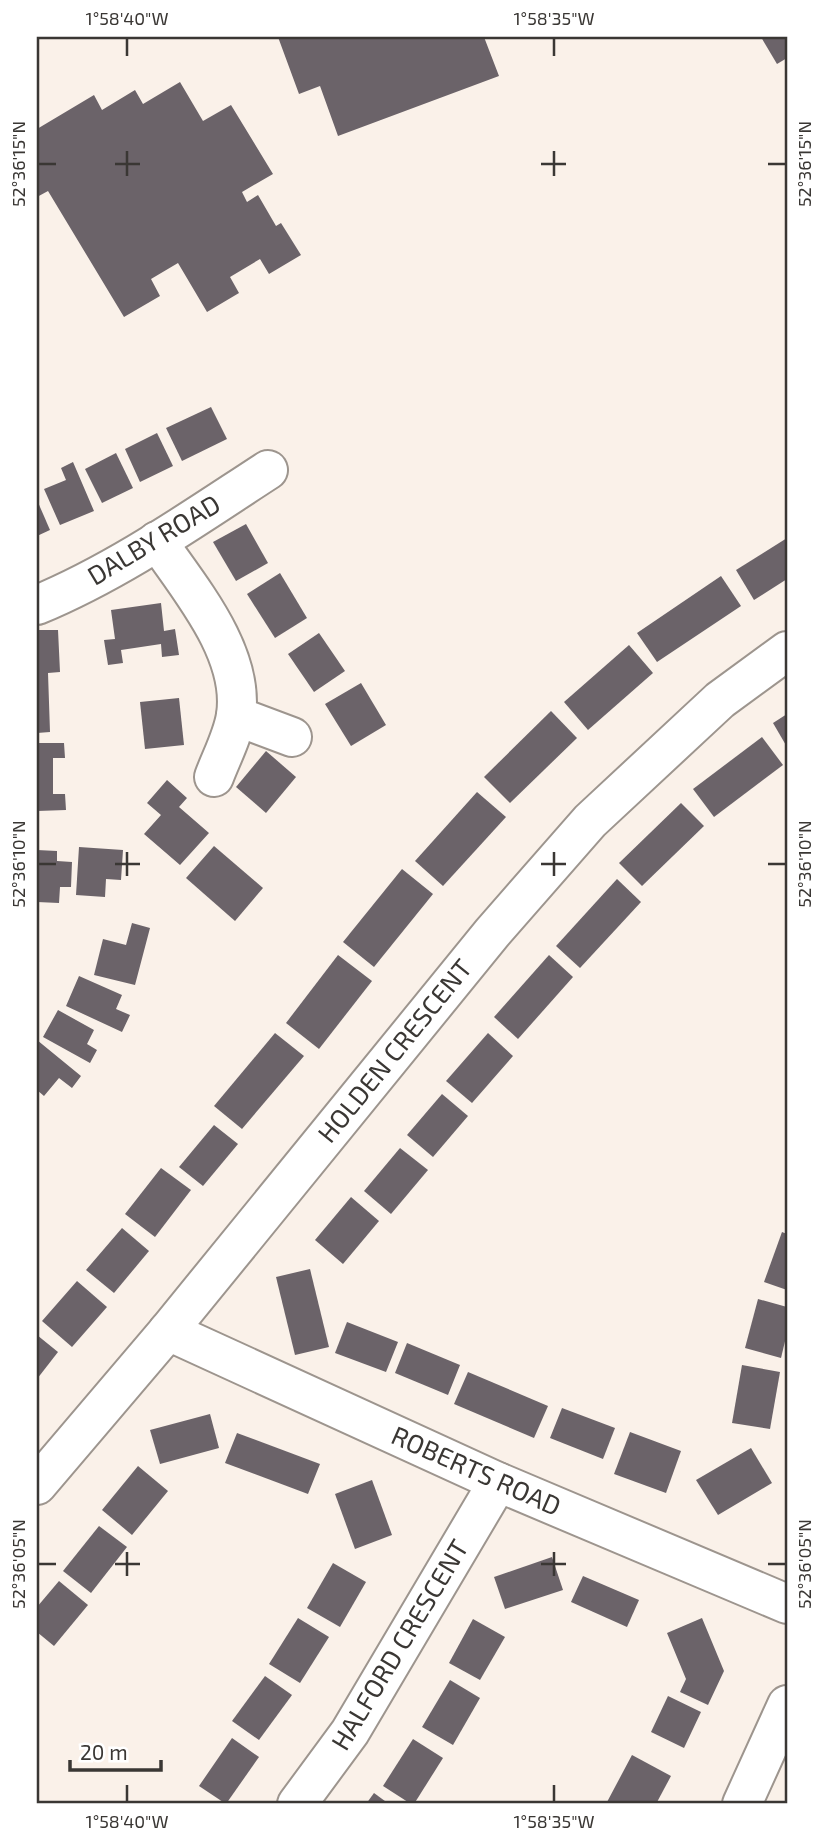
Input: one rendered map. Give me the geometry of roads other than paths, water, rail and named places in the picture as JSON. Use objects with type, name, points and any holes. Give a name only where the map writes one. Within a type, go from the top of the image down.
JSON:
[{"type":"street","name":"DALBY ROAD","points":[[37,605],[59,596],[158,541],[268,470]]},
{"type":"street","points":[[158,541],[224,643],[232,669],[236,716],[214,777]]},
{"type":"street","name":"HOLDEN CRESCENT","points":[[37,1485],[168,1331],[492,933],[590,821],[720,700],[787,651]]},
{"type":"street","points":[[236,716],[292,737]]},
{"type":"street","name":"ROBERTS ROAD","points":[[168,1331],[498,1482],[787,1604]]},
{"type":"street","name":"HALFORD CRESCENT","points":[[297,1804],[350,1732],[498,1482]]},
{"type":"street","points":[[742,1804],[787,1705]]}]
